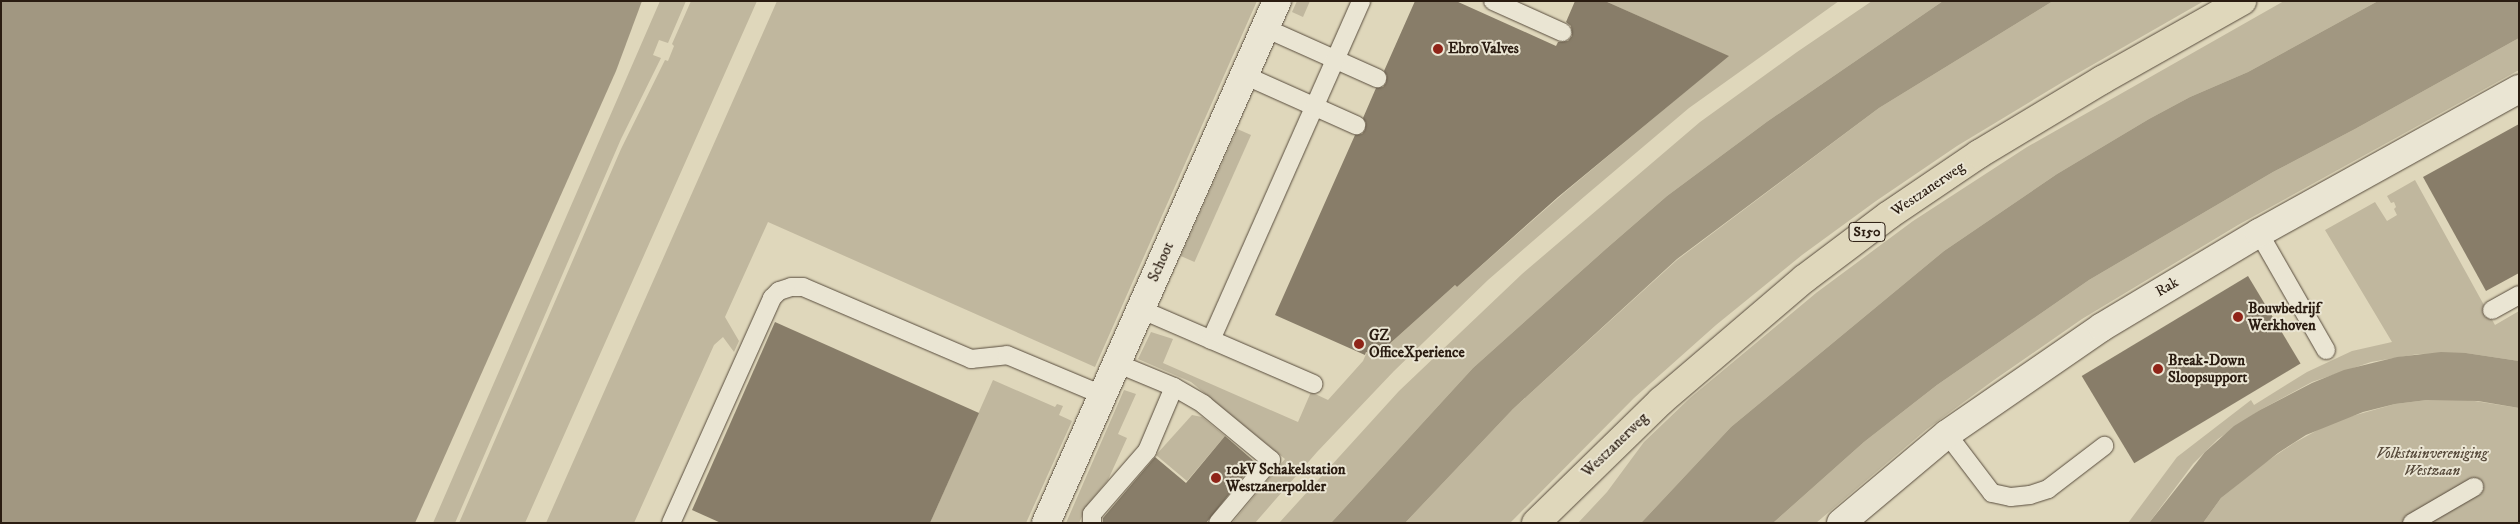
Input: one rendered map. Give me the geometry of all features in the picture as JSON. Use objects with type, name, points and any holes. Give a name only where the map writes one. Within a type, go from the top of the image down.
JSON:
[{"type":"main road","name":"Westzanerweg","points":[[1536,523],[1661,401],[1804,279],[1889,215],[1987,149],[2102,80],[2242,1]]},
{"type":"street","name":"Schoot","points":[[1046,523],[1277,1]]},
{"type":"street","name":"Rak","points":[[1841,523],[1947,434],[2102,327],[2259,233],[2519,89]]},
{"type":"lane","points":[[1211,340],[1361,1]]},
{"type":"lane","points":[[1493,1],[1562,32]]},
{"type":"lane","points":[[1265,28],[1377,78]]},
{"type":"lane","points":[[1244,75],[1356,125]]},
{"type":"lane","points":[[2259,233],[2326,350]]},
{"type":"lane","points":[[671,523],[772,298],[779,291],[791,287],[803,287],[971,359],[1007,355],[1102,395]]},
{"type":"lane","points":[[2492,310],[2519,295]]},
{"type":"lane","points":[[1140,309],[1313,384]]},
{"type":"lane","points":[[1116,363],[1174,387],[1203,404],[1271,460],[1218,523]]},
{"type":"lane","points":[[1092,523],[1092,514],[1147,450],[1174,387]]},
{"type":"lane","points":[[1947,434],[1992,493],[2012,497],[2030,495],[2048,489],[2104,446]]},
{"type":"lane","points":[[2412,523],[2474,487]]},
{"type":"green space","points":[[660,1],[686,1],[668,43],[659,40],[653,55],[661,58],[621,139],[455,523],[433,523]]},
{"type":"green space","points":[[691,1],[757,1],[525,523],[459,523],[621,149],[665,60],[668,61],[674,46],[672,44]]},
{"type":"green space","points":[[777,1],[1257,1],[1095,367],[768,222],[725,317],[739,341],[734,352],[723,337],[714,345],[634,523],[546,523]]},
{"type":"green space","points":[[1297,1],[1310,1],[1303,17],[1292,12]]},
{"type":"green space","points":[[1605,1],[1839,1],[1689,108],[1585,196],[1488,280],[1394,371],[1317,452],[1255,523],[1232,523],[1285,459],[1191,382],[1138,359],[1151,332],[1173,339],[1163,363],[1298,422],[1311,392],[1328,400],[1363,361],[1367,352],[1376,356],[1455,285],[1457,287],[1565,192],[1728,56]]},
{"type":"green space","points":[[1872,1],[1943,1],[1768,121],[1667,196],[1473,368],[1331,523],[1279,523],[1399,391],[1522,274],[1700,122]]},
{"type":"green space","points":[[2053,1],[2204,1],[2066,80],[1957,146],[1876,201],[1802,255],[1716,325],[1634,398],[1510,523],[1405,523],[1513,409],[1677,260],[1879,108]]},
{"type":"green space","points":[[2284,1],[2378,1],[2248,72],[2190,97],[2149,119],[2057,174],[1944,251],[1731,427],[1641,523],[1578,523],[1607,492],[1644,442],[1690,398],[1816,293],[1913,221],[2027,147]]},
{"type":"green space","points":[[2519,38],[2519,70],[2238,225],[2082,319],[1927,429],[1816,523],[1773,523],[1864,442],[1937,385],[2089,280],[2273,172]]},
{"type":"green space","points":[[1237,129],[1251,135],[1194,262],[1181,256]]},
{"type":"green space","points":[[2415,180],[2495,325],[2519,311],[2519,361],[2466,353],[2418,354],[2371,362],[2312,382],[2260,410],[2218,439],[2193,464],[2149,523],[2128,523],[2177,457],[2251,400],[2254,405],[2307,372],[2352,351],[2392,342],[2325,230],[2375,202],[2387,221],[2397,215],[2394,209],[2396,207],[2394,202],[2391,203],[2387,196]]},
{"type":"green space","points":[[993,380],[1055,407],[1057,404],[1063,406],[1059,415],[1072,421],[1026,523],[930,523]]},
{"type":"green space","points":[[1124,390],[1136,394],[1118,434],[1127,438],[1108,480],[1088,504],[1079,523],[1066,523]]},
{"type":"green space","name":"Volkstuinvereniging Westzaan","points":[[2462,399],[2519,408],[2519,523],[2203,523],[2221,498],[2260,466],[2294,443],[2325,426],[2345,418],[2395,404],[2427,400]]},
{"type":"green space","points":[[1192,415],[1202,417],[1225,436],[1187,481],[1156,455]]},
{"type":"shaded area","points":[[1,1],[642,1],[616,71],[415,523],[1,523]]},
{"type":"shaded area","points":[[1943,1],[2053,1],[1879,108],[1677,259],[1513,409],[1405,523],[1331,523],[1473,368],[1667,196],[1768,121]]},
{"type":"shaded area","points":[[2378,1],[2519,1],[2519,38],[2273,172],[2089,280],[1937,385],[1864,442],[1773,523],[1641,523],[1731,427],[1944,251],[2057,174],[2149,119],[2190,97],[2248,72]]},
{"type":"shaded area","points":[[2441,352],[2466,353],[2519,361],[2519,408],[2478,401],[2427,400],[2395,404],[2363,412],[2306,435],[2278,453],[2221,498],[2203,523],[2149,523],[2205,452],[2234,426],[2260,410],[2312,383],[2344,370],[2397,357]]},
{"type":"building","points":[[1415,1],[1456,1],[1556,46],[1558,42],[1568,41],[1572,36],[1571,26],[1566,22],[1575,1],[1605,1],[1729,56],[1558,197],[1376,356],[1366,352],[1365,355],[1275,315],[1355,135],[1362,134],[1365,130],[1366,123],[1363,118],[1376,88],[1383,87],[1386,83],[1387,76],[1384,71]]},
{"type":"building","points":[[2519,124],[2519,273],[2486,291],[2423,177]]},
{"type":"building","points":[[2248,276],[2301,363],[2134,463],[2082,376]]},
{"type":"building","points":[[775,322],[979,413],[930,523],[721,523],[692,510]]},
{"type":"building","name":"10kV Schakelstation Westzanerpolder","points":[[1225,436],[1255,462],[1206,523],[1103,523],[1103,518],[1155,457],[1186,483]]},
{"type":"place","name":"Ebro Valves","points":[[1438,49]]},
{"type":"place","name":"Bouwbedrijf Werkhoven","points":[[2238,317]]},
{"type":"place","name":"GZ OfficeXperience","points":[[1359,344]]},
{"type":"place","name":"Break-Down Sloopsupport","points":[[2158,369]]},
{"type":"place","name":"10kV Schakelstation Westzanerpolder","points":[[1216,478]]}]
